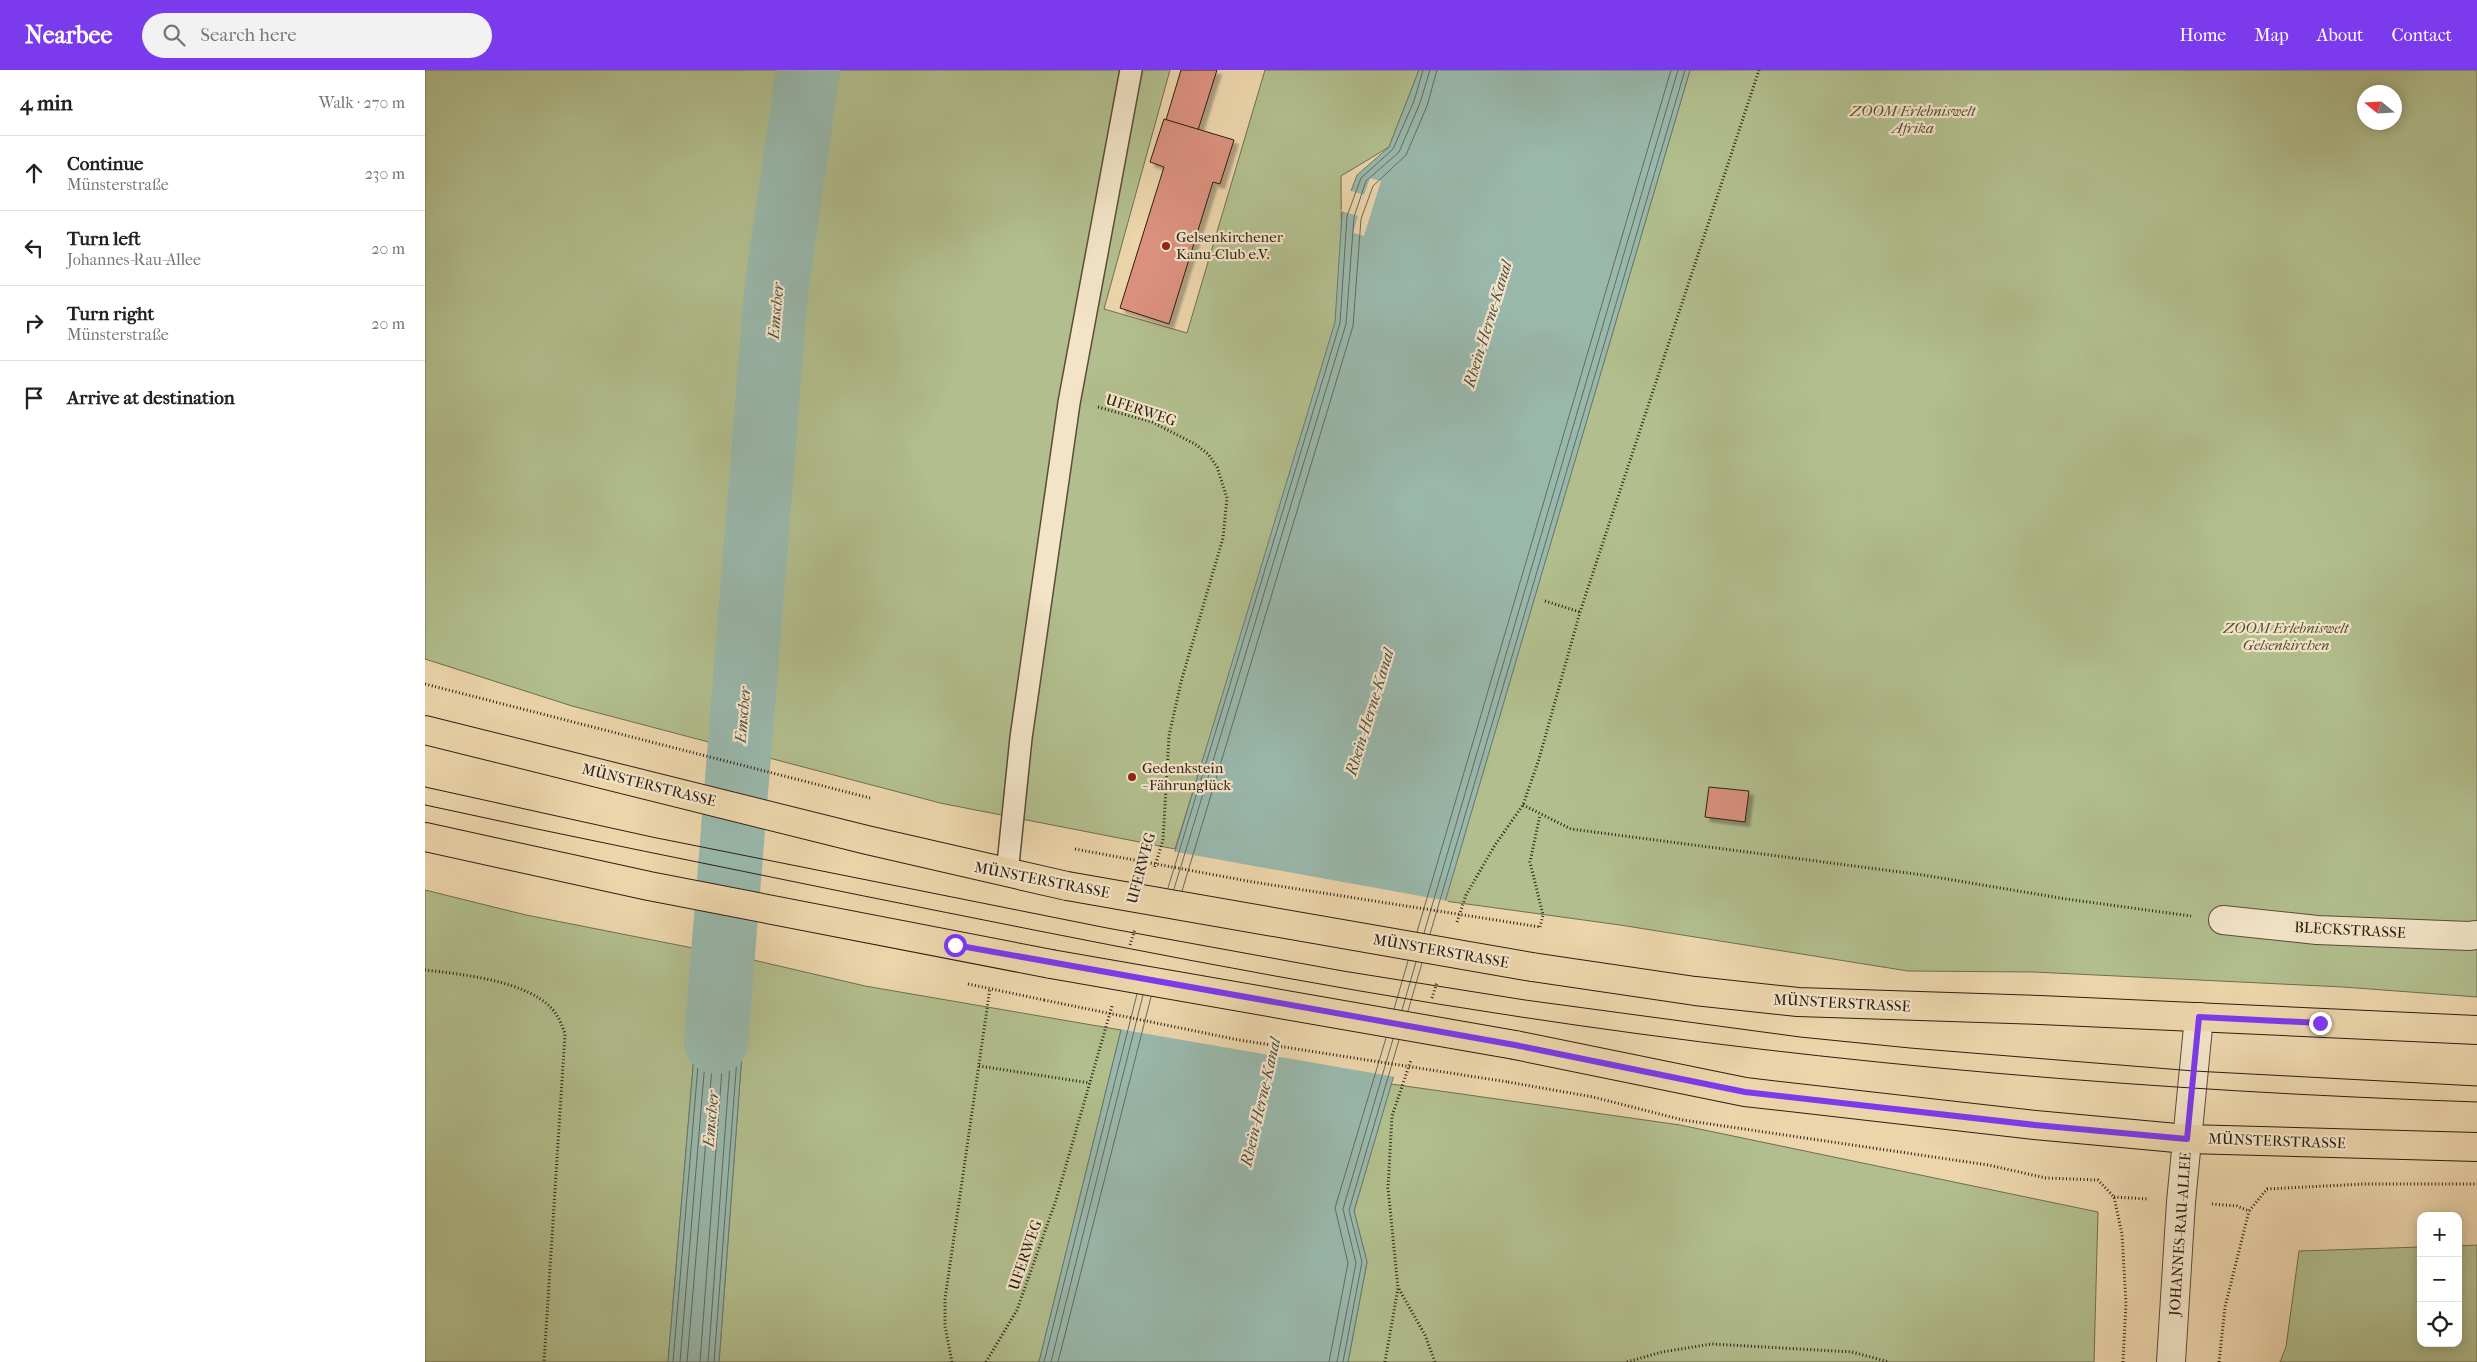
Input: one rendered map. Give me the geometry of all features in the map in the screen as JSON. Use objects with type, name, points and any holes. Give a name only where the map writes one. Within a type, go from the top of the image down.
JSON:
[{"type":"main road","name":"MÜNSTERSTRASSE","points":[[425,730],[1007,874],[1532,966],[1695,991],[1798,1002],[2199,1017],[2477,1030]]},
{"type":"main road","name":"MÜNSTERSTRASSE","points":[[425,837],[649,886],[1051,964],[1515,1045],[1745,1092],[2035,1125],[2187,1139],[2477,1146]]},
{"type":"street","name":"BLECKSTRASSE","points":[[2223,920],[2317,930],[2469,936],[2477,934]]},
{"type":"street","name":"JOHANNES-RAU-ALLEE","points":[[2171,1362],[2179,1225],[2199,1017]]},
{"type":"lane","points":[[1007,874],[1021,738],[1069,403],[1131,70]]},
{"type":"path","points":[[1457,923],[1466,895],[1495,845],[1523,805],[1539,759],[1580,612],[1759,70]]},
{"type":"path","name":"UFERWEG","points":[[1069,403],[1111,409],[1130,415],[1173,431],[1195,444],[1209,454],[1217,466],[1227,498],[1223,538],[1181,682],[1169,736],[1163,840],[1151,877]]},
{"type":"path","points":[[1545,601],[1580,612]]},
{"type":"path","points":[[425,684],[870,798]]},
{"type":"path","points":[[1523,805],[1571,829],[1923,875],[2066,899],[2223,920]]},
{"type":"path","points":[[1075,849],[1253,882],[1540,927],[1543,915],[1530,862],[1540,815]]},
{"type":"path","name":"UFERWEG","points":[[1128,952],[1137,924]]},
{"type":"path","points":[[425,970],[462,974],[516,988],[536,996],[552,1008],[565,1034],[545,1362]]},
{"type":"path","points":[[1429,1006],[1438,978]]},
{"type":"path","points":[[961,982],[1239,1040],[1593,1097],[1683,1120],[1979,1164],[2046,1178],[2098,1180],[2114,1197],[2121,1234],[2126,1303],[2123,1362]]},
{"type":"path","points":[[952,1362],[945,1326],[945,1299],[990,988]]},
{"type":"path","name":"UFERWEG","points":[[986,1362],[1017,1310],[1056,1200],[1114,998]]},
{"type":"path","points":[[1385,1362],[1398,1288],[1388,1188],[1392,1116],[1414,1052]]},
{"type":"path","points":[[979,1066],[1090,1083]]},
{"type":"path","points":[[2219,1362],[2225,1307],[2249,1211],[2267,1189],[2364,1184],[2477,1184]]},
{"type":"path","points":[[2114,1197],[2131,1198]]},
{"type":"path","points":[[2227,1205],[2249,1211]]},
{"type":"path","points":[[1398,1288],[1425,1335],[1435,1362]]},
{"type":"path","points":[[1627,1362],[1662,1352],[1712,1344],[1852,1352],[1889,1362]]},
{"type":"green space","points":[[425,70],[1170,70],[1104,309],[1187,333],[1265,70],[1419,70],[1389,147],[1341,176],[1342,313],[1175,849],[940,803],[572,706],[425,659]]},
{"type":"green space","points":[[1690,70],[2477,70],[2477,997],[2343,987],[2034,972],[1908,971],[1620,925],[1445,901]]},
{"type":"green space","points":[[425,890],[526,915],[703,950],[668,1362],[425,1362]]},
{"type":"green space","points":[[749,959],[865,986],[1121,1030],[1039,1362],[719,1362]]},
{"type":"green space","points":[[1391,1084],[1680,1125],[2098,1212],[2094,1362],[1348,1362],[1367,1262],[1354,1211]]},
{"type":"green space","points":[[2477,1245],[2477,1362],[2280,1362],[2286,1347],[2299,1251],[2417,1247],[2417,1347],[2462,1347],[2462,1246]]},
{"type":"water","name":"Rhein-Herne-Kanal","points":[[1419,70],[1690,70],[1354,1211],[1367,1262],[1348,1362],[1039,1362],[1121,1030],[1335,322],[1342,215],[1357,175],[1389,147]]},
{"type":"water","points":[[703,950],[749,959],[719,1362],[668,1362]]},
{"type":"pier","points":[[1370,178],[1381,181],[1364,236],[1353,233],[1358,216],[1341,211],[1349,190],[1364,195]]},
{"type":"pier","points":[[1171,851],[1448,901],[1396,1077],[1119,1029]]},
{"type":"building","points":[[1181,70],[1217,70],[1198,130],[1166,120]]},
{"type":"building","name":"Gelsenkirchener Kanu-Club e.V.","points":[[1164,119],[1234,140],[1220,184],[1213,182],[1169,324],[1120,308],[1164,167],[1150,162]]},
{"type":"building","points":[[1709,787],[1749,791],[1745,822],[1705,817]]},
{"type":"waterway","name":"Emscher","points":[[716,1042],[776,293],[808,70]]},
{"type":"tram line","points":[[425,787],[652,837],[1107,928],[1343,971],[1525,1000],[1800,1037],[1910,1048],[2194,1071],[2477,1086]]},
{"type":"tram line","points":[[425,805],[1110,945],[1274,976],[1521,1017],[1759,1049],[1998,1073],[2237,1091],[2477,1102]]},
{"type":"place","name":"Gelsenkirchener Kanu-Club e.V.","points":[[1166,246]]},
{"type":"place","name":"Gedenkstein - Fährunglück","points":[[1132,777]]},
{"type":"route","points":[[955,945],[1051,964],[1515,1045],[1745,1092],[2035,1125],[2187,1139],[2199,1017],[2320,1023]]},
{"type":"park label","name":"ZOOM Erlebniswelt Afrika","points":[[1913,120]]},
{"type":"park label","name":"ZOOM Erlebniswelt Gelsenkirchen","points":[[2286,636]]}]
